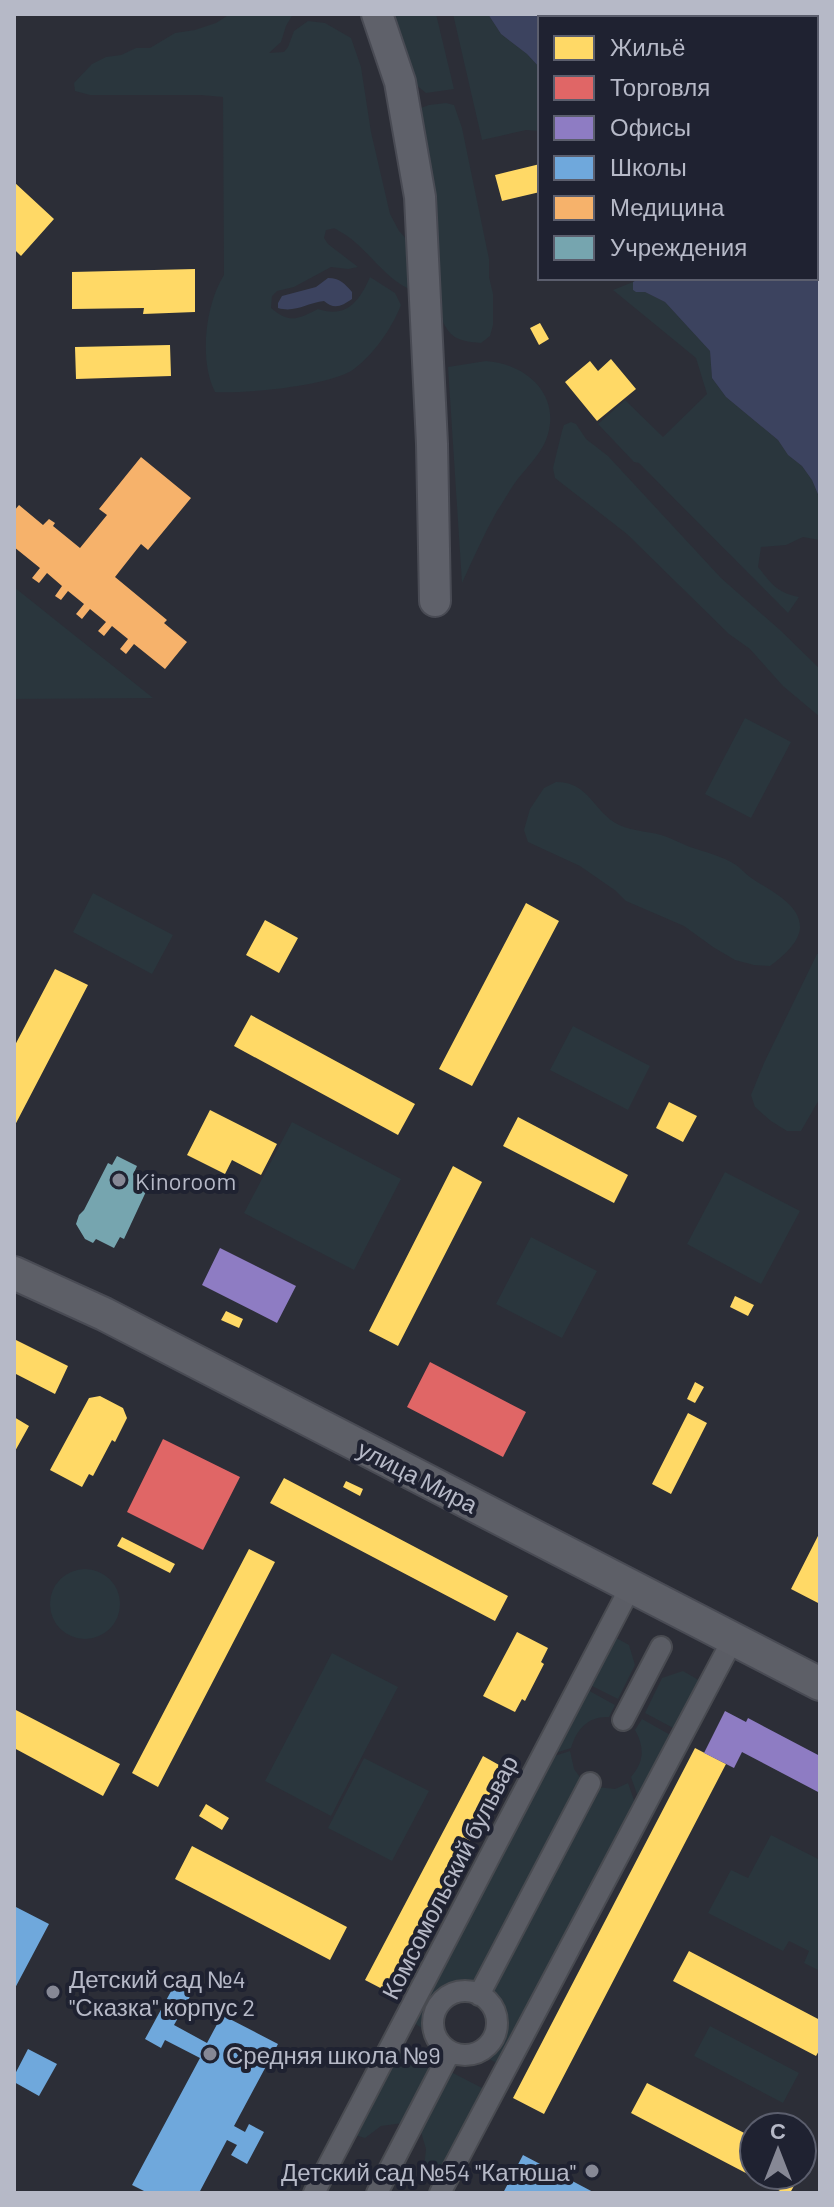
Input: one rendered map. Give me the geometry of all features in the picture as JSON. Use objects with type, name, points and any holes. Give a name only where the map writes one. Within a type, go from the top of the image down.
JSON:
[{"type":"main road","name":"улица Мира","points":[[14,1273],[104,1314],[820,1684]]},
{"type":"street","points":[[377,14],[400,82],[420,197],[432,444],[435,601]]},
{"type":"street","name":"Комсомольский бульвар","points":[[314,2193],[631,1586]]},
{"type":"street","points":[[440,2193],[733,1639]]},
{"type":"street","points":[[623,1720],[661,1647]]},
{"type":"street","points":[[479,1995],[590,1783]]},
{"type":"street","points":[[452,1994],[479,1995],[490,2003],[495,2012],[496,2034],[482,2051],[472,2055],[450,2052],[442,2046],[434,2028],[437,2008],[452,1994]]},
{"type":"street","points":[[377,2193],[450,2052]]},
{"type":"shaded area","points":[[230,14],[293,14],[281,42],[269,53],[284,52],[294,31],[308,21],[325,23],[351,38],[361,67],[371,132],[390,214],[399,231],[414,247],[414,284],[409,289],[390,276],[349,237],[335,229],[326,230],[324,238],[328,244],[358,267],[331,267],[272,296],[271,308],[294,318],[318,309],[345,309],[357,300],[370,277],[395,293],[401,305],[393,323],[375,348],[354,369],[327,380],[287,388],[215,392],[210,379],[206,333],[212,302],[224,275],[223,97],[90,95],[75,91],[74,83],[92,64],[106,57],[136,48],[150,48],[175,33],[216,23]]},
{"type":"shaded area","points":[[376,14],[436,14],[454,89],[426,93],[410,80]]},
{"type":"shaded area","points":[[453,14],[488,14],[501,34],[538,66],[538,131],[526,130],[482,140]]},
{"type":"shaded area","points":[[446,103],[454,105],[462,128],[489,259],[493,325],[490,336],[481,343],[455,337],[440,315],[418,109]]},
{"type":"shaded area","points":[[633,282],[633,290],[665,302],[710,351],[712,378],[726,397],[778,440],[812,480],[820,499],[820,554],[819,540],[803,537],[786,545],[761,547],[758,567],[780,590],[799,597],[788,613],[598,424],[625,400],[663,437],[707,394],[696,358],[613,290]]},
{"type":"shaded area","points":[[486,361],[515,368],[538,385],[550,410],[550,424],[546,440],[497,511],[462,583],[448,367]]},
{"type":"shaded area","points":[[571,422],[608,456],[721,578],[820,669],[820,717],[783,686],[750,649],[729,634],[627,534],[555,478],[553,468],[562,431],[564,425]]},
{"type":"shaded area","points":[[14,587],[153,698],[14,699]]},
{"type":"shaded area","points":[[745,718],[791,742],[751,818],[705,794]]},
{"type":"shaded area","points":[[556,782],[567,783],[584,792],[619,825],[667,837],[736,865],[795,911],[800,928],[793,944],[770,966],[735,960],[684,926],[626,901],[580,866],[528,842],[524,830],[530,809],[544,788]]},
{"type":"shaded area","points":[[93,893],[173,935],[152,974],[73,932]]},
{"type":"shaded area","points":[[820,953],[820,1098],[801,1131],[787,1131],[755,1107],[751,1095]]},
{"type":"shaded area","points":[[573,1026],[650,1066],[628,1110],[550,1070]]},
{"type":"shaded area","points":[[292,1122],[401,1179],[354,1270],[244,1213]]},
{"type":"shaded area","points":[[725,1172],[800,1211],[761,1284],[687,1244]]},
{"type":"shaded area","points":[[531,1237],[597,1271],[562,1338],[496,1304]]},
{"type":"shaded area","points":[[85,1569],[110,1579],[120,1604],[110,1629],[85,1639],[60,1629],[50,1604],[60,1579]]},
{"type":"shaded area","points":[[611,1635],[629,1645],[635,1665],[618,1699],[586,1683]]},
{"type":"shaded area","points":[[332,1653],[398,1687],[331,1816],[265,1781]]},
{"type":"shaded area","points":[[683,1671],[702,1682],[677,1730],[645,1713],[662,1678]]},
{"type":"shaded area","points":[[584,1688],[615,1705],[609,1717],[590,1721],[580,1729],[571,1748],[549,1755]]},
{"type":"shaded area","points":[[642,1719],[674,1737],[639,1800],[631,1777],[641,1760],[642,1749],[635,1730]]},
{"type":"shaded area","points":[[570,1751],[574,1769],[582,1780],[472,1989],[448,1986],[429,2024],[422,2028],[411,2021],[548,1758]]},
{"type":"shaded area","points":[[364,1758],[429,1791],[392,1861],[328,1828]]},
{"type":"shaded area","points":[[628,1783],[636,1806],[499,2064],[489,2059],[487,2053],[505,2015],[490,1996],[597,1787],[615,1789]]},
{"type":"shaded area","points":[[771,1835],[820,1860],[820,1971],[804,1963],[809,1951],[789,1941],[783,1951],[708,1913],[731,1870],[748,1878]]},
{"type":"shaded area","points":[[710,2026],[799,2073],[783,2103],[694,2056]]},
{"type":"shaded area","points":[[399,2045],[433,2064],[403,2123],[381,2126],[365,2138],[352,2134]]},
{"type":"shaded area","points":[[451,2072],[486,2090],[437,2184],[423,2177],[426,2149],[421,2132]]},
{"type":"water","points":[[488,14],[820,14],[820,499],[802,466],[788,455],[778,440],[726,397],[712,378],[710,351],[665,302],[633,290],[633,282],[636,280],[818,280],[818,16],[538,16],[538,66],[501,34]]},
{"type":"water","points":[[328,278],[344,284],[352,292],[352,299],[338,306],[324,301],[296,309],[278,308],[282,296],[316,287]]},
{"type":"building: Жильё","points":[[538,164],[538,192],[502,201],[495,175]]},
{"type":"building: Жильё","points":[[14,182],[54,219],[21,256],[14,249]]},
{"type":"building: Жильё","points":[[195,269],[195,312],[143,314],[144,308],[72,309],[72,272]]},
{"type":"building: Жильё","points":[[540,323],[549,339],[539,345],[530,328]]},
{"type":"building: Жильё","points":[[170,345],[171,376],[76,379],[75,347]]},
{"type":"building: Жильё","points":[[611,359],[636,389],[597,421],[565,382],[590,361],[598,371]]},
{"type":"building: Жильё","points":[[526,903],[559,921],[472,1086],[439,1069]]},
{"type":"building: Жильё","points":[[265,920],[298,938],[279,973],[246,955]]},
{"type":"building: Жильё","points":[[55,969],[88,985],[14,1127],[14,1047]]},
{"type":"building: Жильё","points":[[251,1015],[415,1104],[398,1135],[234,1046]]},
{"type":"building: Жильё","points":[[669,1102],[697,1116],[683,1142],[656,1128]]},
{"type":"building: Жильё","points":[[210,1110],[277,1144],[261,1175],[232,1160],[225,1174],[187,1155]]},
{"type":"building: Жильё","points":[[518,1117],[628,1175],[614,1203],[503,1146]]},
{"type":"building: Жильё","points":[[453,1166],[482,1182],[398,1346],[369,1331]]},
{"type":"building: Жильё","points":[[735,1296],[754,1305],[748,1316],[730,1307]]},
{"type":"building: Жильё","points":[[226,1311],[243,1319],[239,1328],[221,1320]]},
{"type":"building: Жильё","points":[[14,1339],[68,1366],[55,1394],[14,1373]]},
{"type":"building: Жильё","points":[[695,1382],[704,1387],[695,1403],[687,1399]]},
{"type":"building: Жильё","points":[[100,1396],[123,1408],[127,1418],[93,1476],[89,1474],[82,1487],[50,1470],[89,1398]]},
{"type":"building: Жильё","points":[[688,1413],[707,1423],[671,1494],[652,1484]]},
{"type":"building: Жильё","points":[[14,1417],[29,1426],[14,1453]]},
{"type":"building: Жильё","points":[[284,1478],[508,1596],[495,1621],[270,1503]]},
{"type":"building: Жильё","points":[[346,1481],[363,1489],[360,1496],[343,1487]]},
{"type":"building: Жильё","points":[[820,1532],[820,1604],[791,1589]]},
{"type":"building: Жильё","points":[[122,1537],[175,1564],[170,1573],[117,1546]]},
{"type":"building: Жильё","points":[[249,1549],[275,1562],[158,1787],[132,1773]]},
{"type":"building: Жильё","points":[[517,1632],[548,1648],[541,1662],[544,1664],[525,1701],[522,1699],[515,1712],[483,1696]]},
{"type":"building: Жильё","points":[[14,1709],[120,1764],[103,1796],[14,1748]]},
{"type":"building: Жильё","points":[[695,1748],[726,1764],[544,2114],[513,2098]]},
{"type":"building: Жильё","points":[[483,1756],[508,1770],[390,1993],[365,1980]]},
{"type":"building: Жильё","points":[[206,1804],[229,1818],[222,1830],[199,1816]]},
{"type":"building: Жильё","points":[[192,1846],[347,1927],[330,1960],[175,1879]]},
{"type":"building: Жильё","points":[[689,1951],[820,2020],[820,2049],[816,2056],[673,1981]]},
{"type":"building: Жильё","points":[[647,2083],[738,2130],[738,2169],[631,2113]]},
{"type":"building: Торговля","points":[[430,1362],[526,1412],[503,1457],[407,1407]]},
{"type":"building: Торговля","points":[[163,1439],[240,1477],[203,1550],[127,1512]]},
{"type":"building: Офисы","points":[[220,1248],[296,1286],[277,1323],[202,1285]]},
{"type":"building: Офисы","points":[[725,1711],[746,1722],[748,1718],[820,1756],[820,1793],[742,1752],[734,1768],[704,1753]]},
{"type":"building: Школы","points":[[14,1906],[49,1924],[14,1990]]},
{"type":"building: Школы","points":[[175,1984],[192,1993],[174,2025],[207,2043],[222,2015],[278,2044],[234,2126],[245,2132],[249,2124],[264,2132],[247,2164],[231,2155],[237,2145],[227,2140],[199,2193],[148,2193],[132,2185],[200,2058],[165,2040],[161,2048],[145,2039]]},
{"type":"building: Школы","points":[[28,2049],[57,2064],[39,2096],[14,2082]]},
{"type":"building: Школы","points":[[523,2155],[595,2193],[503,2193]]},
{"type":"building: Медицина","points":[[141,457],[191,498],[148,550],[141,544],[115,577],[167,620],[164,623],[187,642],[165,669],[134,644],[126,654],[120,649],[128,639],[112,626],[104,636],[98,631],[106,622],[90,609],[82,619],[76,614],[84,604],[68,591],[61,600],[55,596],[62,586],[47,573],[39,583],[32,578],[40,568],[14,547],[14,511],[19,505],[43,525],[49,519],[55,523],[53,526],[80,548],[107,515],[99,509]]},
{"type":"building: Учреждения","points":[[117,1156],[137,1166],[133,1175],[150,1183],[124,1239],[120,1237],[114,1248],[96,1239],[93,1243],[85,1239],[76,1224],[108,1163],[112,1165]]},
{"type":"place","name":"Kinoroom","points":[[119,1180]]},
{"type":"place","name":"Детский сад №4 \"Сказка\" корпус 2","points":[[53,1992]]},
{"type":"place","name":"Средняя школа №9","points":[[210,2054]]},
{"type":"place","name":"Детский сад №54 \"Катюша\"","points":[[592,2171]]}]
